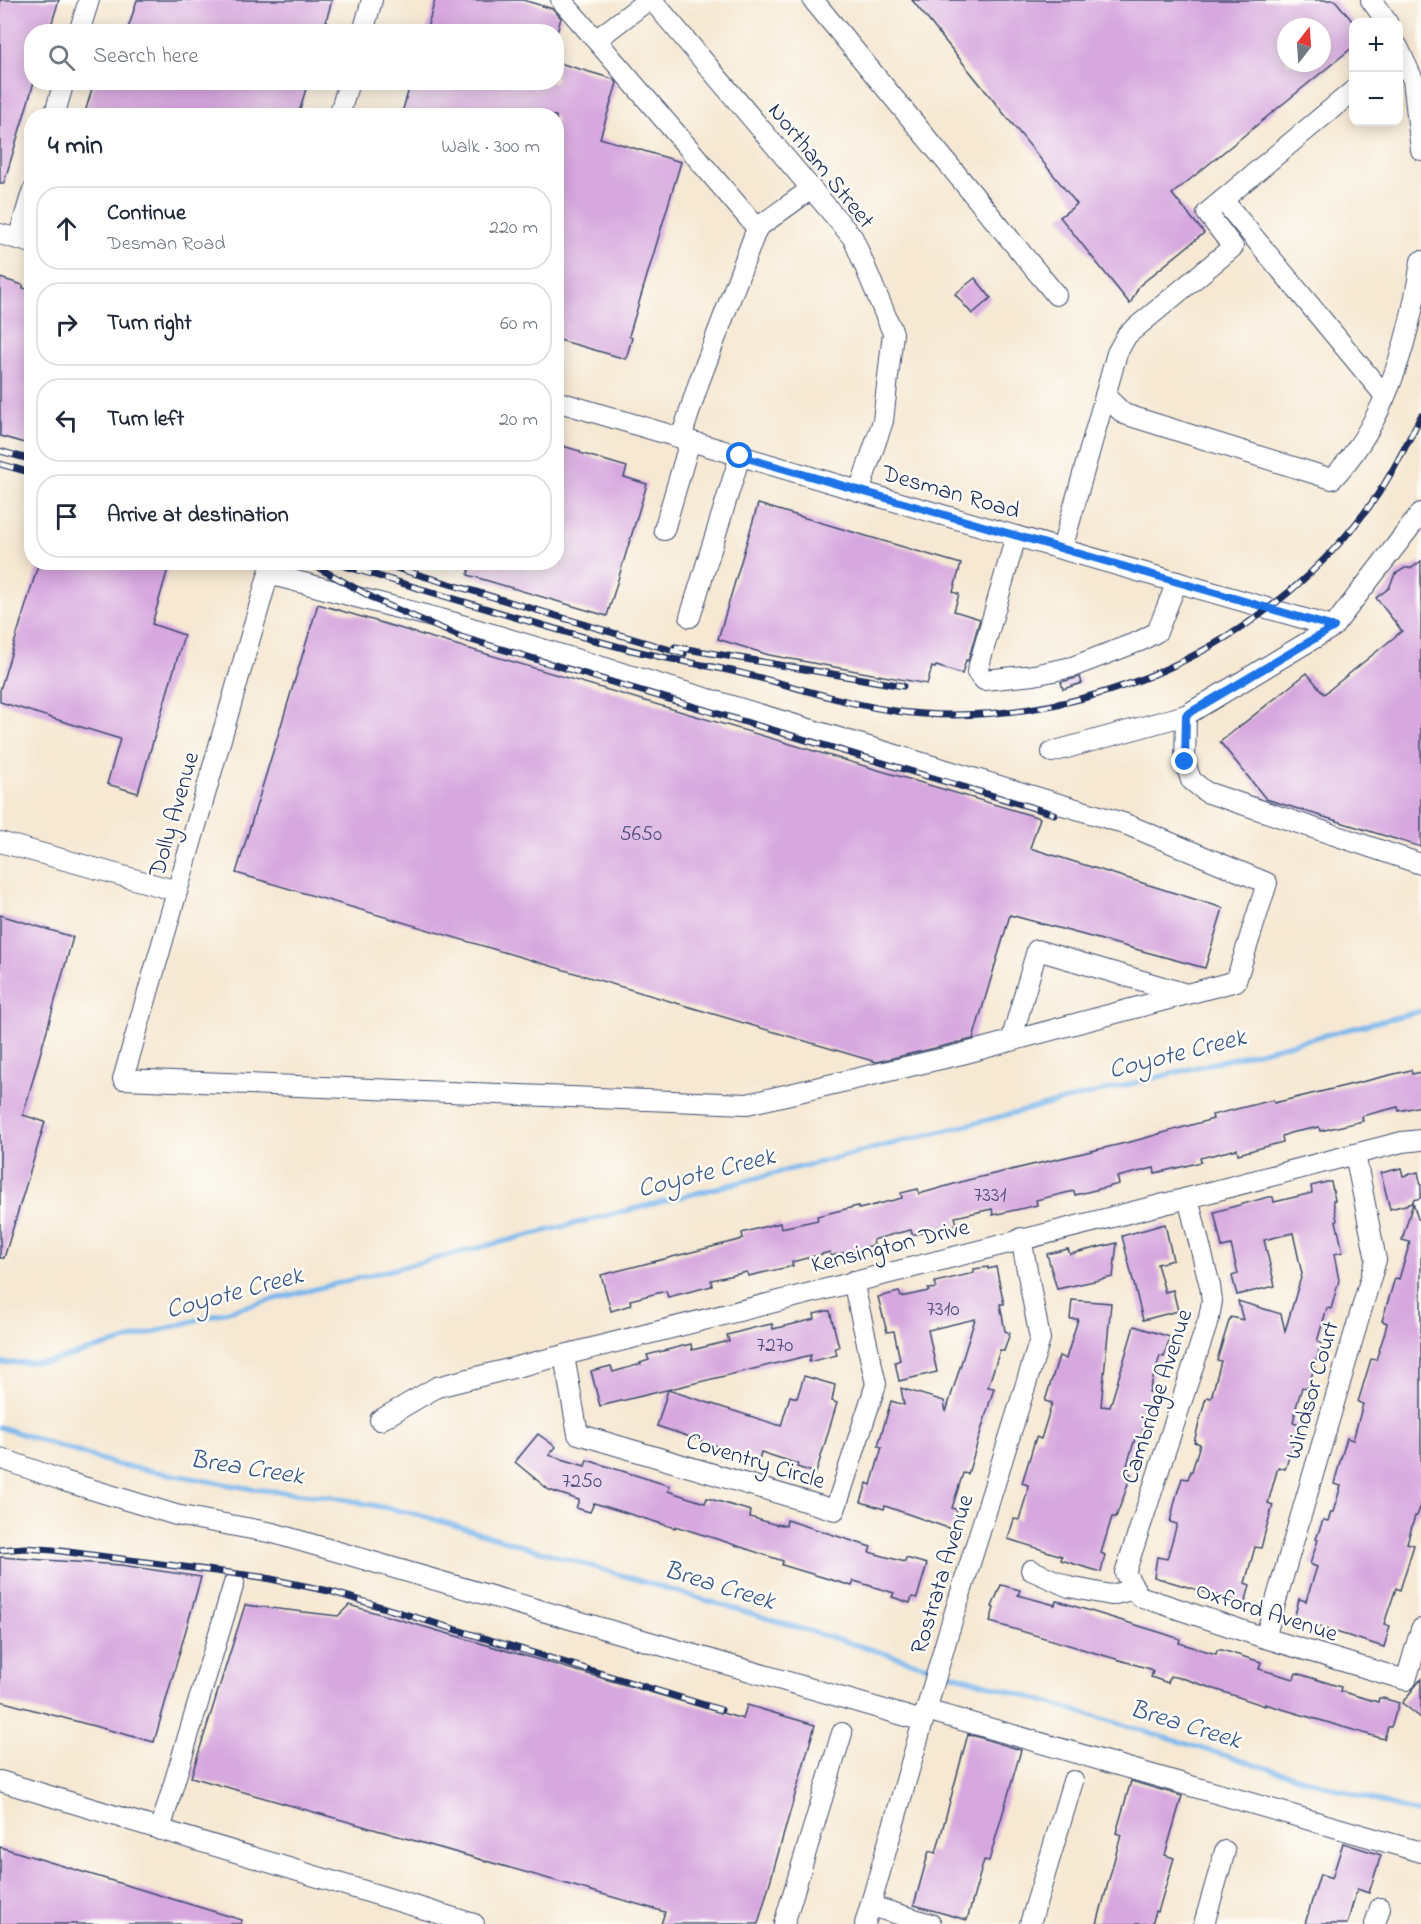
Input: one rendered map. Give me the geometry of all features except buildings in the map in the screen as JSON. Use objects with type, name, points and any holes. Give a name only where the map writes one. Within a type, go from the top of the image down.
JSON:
[{"type":"street","points":[[82,24],[89,0]]},
{"type":"street","points":[[365,24],[372,0]]},
{"type":"street","points":[[561,0],[757,228]]},
{"type":"street","points":[[596,40],[650,0]]},
{"type":"street","name":"Northam Street","points":[[650,0],[853,238],[893,333],[882,421],[859,492]]},
{"type":"street","points":[[813,0],[1056,295]]},
{"type":"street","points":[[1371,0],[1384,18]]},
{"type":"street","points":[[1403,59],[1413,80],[1421,150]]},
{"type":"street","points":[[56,108],[62,90]]},
{"type":"street","points":[[341,108],[347,90]]},
{"type":"street","points":[[1062,549],[1117,353],[1127,335],[1233,247],[1207,213],[1349,93]]},
{"type":"street","points":[[664,530],[699,382],[757,228],[811,189]]},
{"type":"street","points":[[1223,200],[1385,396]]},
{"type":"street","points":[[16,239],[24,216]]},
{"type":"street","points":[[1105,396],[1124,414],[1332,479],[1349,461],[1375,418],[1396,370],[1416,292],[1421,261]]},
{"type":"street","name":"Desman Road","points":[[564,403],[859,492],[1334,627]]},
{"type":"street","points":[[690,616],[740,456]]},
{"type":"street","points":[[1052,752],[1186,715],[1334,627],[1421,513]]},
{"type":"street","points":[[1016,536],[977,672],[984,680],[1034,675],[1072,667],[1140,641],[1157,632],[1177,582]]},
{"type":"street","name":"Dolly Avenue","points":[[270,570],[123,1080],[747,1104],[1011,1041]]},
{"type":"street","points":[[278,570],[1123,823],[1267,883],[1236,981],[1011,1041]]},
{"type":"street","points":[[1186,715],[1185,762],[1191,780],[1206,792],[1421,864]]},
{"type":"street","points":[[0,842],[177,891]]},
{"type":"street","points":[[1011,1041],[1037,950],[1187,994]]},
{"type":"street","name":"Kensington Drive","points":[[380,1420],[437,1387],[1354,1154],[1402,1142],[1421,1140]]},
{"type":"street","name":"Windsor Court","points":[[1265,1638],[1376,1260],[1354,1154]]},
{"type":"street","name":"Cambridge Avenue","points":[[1130,1581],[1209,1318],[1212,1301],[1188,1198]]},
{"type":"street","name":"Rostrata Avenue","points":[[868,1915],[948,1634],[1040,1339],[1021,1238]]},
{"type":"street","name":"Coventry Circle","points":[[564,1356],[578,1434],[835,1510],[876,1384],[853,1281]]},
{"type":"street","points":[[0,1458],[64,1481],[176,1515],[273,1533],[1421,1852]]},
{"type":"street","points":[[1031,1570],[1069,1587],[1111,1595],[1130,1581]]},
{"type":"street","name":"Oxford Avenue","points":[[1130,1581],[1139,1596],[1265,1638],[1406,1680],[1421,1629]]},
{"type":"street","points":[[160,1830],[234,1583]]},
{"type":"street","points":[[784,1924],[842,1733]]},
{"type":"street","points":[[0,1781],[474,1924]]},
{"type":"street","points":[[1030,1924],[1073,1781]]},
{"type":"street","points":[[1204,1924],[1225,1851]]},
{"type":"street","points":[[868,1915],[931,1924]]},
{"type":"waterway","name":"Coyote Creek","points":[[0,1363],[49,1362],[239,1308],[1421,1011]]},
{"type":"waterway","name":"Brea Creek","points":[[0,1427],[118,1465],[253,1489],[333,1497],[416,1514],[934,1668]]},
{"type":"waterway","name":"Brea Creek","points":[[943,1671],[1421,1814]]},
{"type":"railway","points":[[358,570],[616,646],[736,672],[876,708],[923,714],[986,714],[1049,706],[1110,690],[1169,668],[1224,638],[1276,602],[1323,560],[1365,512],[1388,478],[1421,416]]},
{"type":"railway","points":[[0,451],[24,458]]},
{"type":"railway","points":[[0,464],[24,471]]},
{"type":"railway","points":[[322,570],[382,603],[461,637],[1054,814]]},
{"type":"railway","points":[[403,570],[684,654]]},
{"type":"railway","points":[[675,647],[903,686]]},
{"type":"railway","points":[[0,1550],[25,1548],[53,1550],[261,1577],[329,1591],[721,1710]]},
{"type":"route","points":[[740,456],[1334,627],[1186,715],[1185,762]]}]
